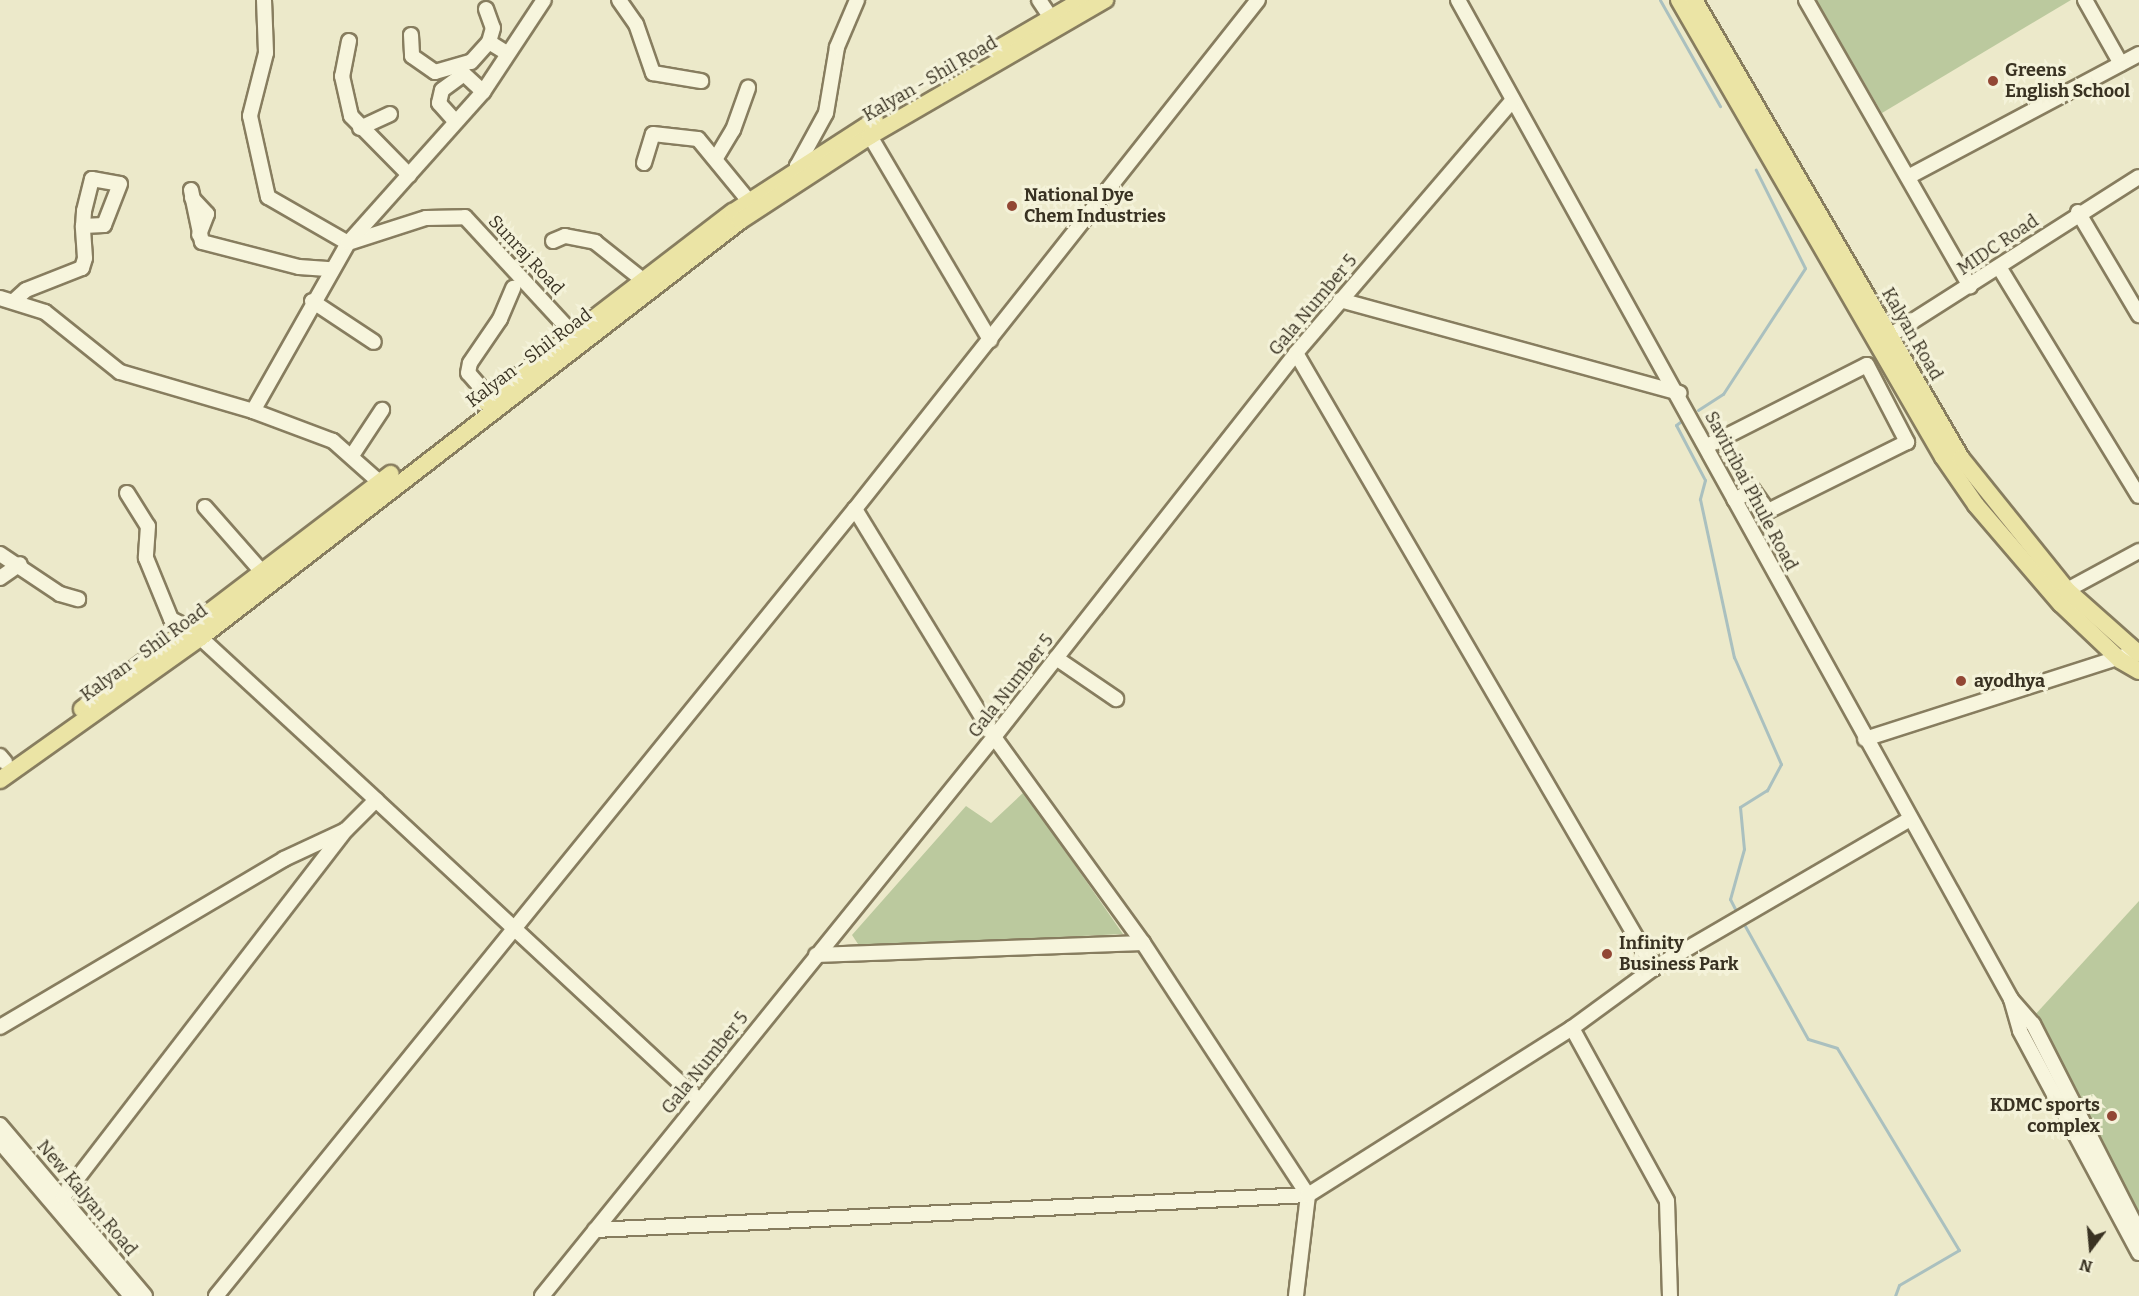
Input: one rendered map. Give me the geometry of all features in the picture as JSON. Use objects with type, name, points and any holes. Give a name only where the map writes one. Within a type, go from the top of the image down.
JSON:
[{"type":"main road","name":"Kalyan - Shil Road","points":[[0,780],[385,486],[740,221],[801,172],[1082,0]]},
{"type":"main road","name":"Kalyan - Shil Road","points":[[2,761],[195,633],[263,573],[385,486],[490,398],[573,333],[749,201],[870,136],[1105,0]]},
{"type":"main road","name":"Kalyan Road","points":[[1680,0],[1884,339]]},
{"type":"main road","name":"Kalyan Road","points":[[1694,0],[1935,428],[2064,597],[2130,655],[2139,671]]},
{"type":"street","points":[[264,0],[266,53],[250,116],[263,187],[277,206],[348,243]]},
{"type":"street","points":[[253,411],[312,301],[348,243],[483,92],[544,0]]},
{"type":"street","points":[[619,0],[636,24],[653,73],[701,81]]},
{"type":"street","points":[[801,172],[826,113],[832,63],[856,0]]},
{"type":"street","points":[[1039,0],[1051,18]]},
{"type":"street","points":[[216,1296],[855,509],[1258,0]]},
{"type":"street","name":"Savitribai Phule Road","points":[[1458,0],[1512,101],[1680,393],[1734,500],[1864,739],[2011,999],[2033,1024],[2139,1232]]},
{"type":"street","points":[[1806,0],[1970,286]]},
{"type":"street","points":[[2085,0],[2121,64]]},
{"type":"street","points":[[411,35],[412,56],[435,72],[471,62],[489,42],[493,28],[486,9]]},
{"type":"street","points":[[349,41],[343,90],[360,128],[409,175]]},
{"type":"street","points":[[489,42],[508,54]]},
{"type":"street","points":[[1908,177],[2139,54]]},
{"type":"street","points":[[455,121],[439,103],[442,90],[464,74],[483,92]]},
{"type":"street","points":[[716,158],[733,130],[748,88]]},
{"type":"street","name":"Gala Number 5","points":[[542,1296],[698,1099],[994,737],[1296,353],[1512,101]]},
{"type":"street","points":[[360,128],[390,114]]},
{"type":"street","points":[[644,163],[653,134],[698,139],[716,158],[749,201]]},
{"type":"street","points":[[870,136],[990,340]]},
{"type":"street","name":"MIDC Road","points":[[1884,339],[1970,286],[2078,212],[2139,177]]},
{"type":"street","points":[[191,194],[199,235],[209,245],[299,267],[331,268]]},
{"type":"street","points":[[16,299],[26,290],[82,268],[87,227],[93,208]]},
{"type":"street","points":[[2078,212],[2139,315]]},
{"type":"street","name":"Sunraj Road","points":[[348,243],[426,218],[465,217],[573,333]]},
{"type":"street","points":[[553,241],[565,236],[595,242],[643,280]]},
{"type":"street","points":[[1999,267],[2139,496]]},
{"type":"street","points":[[490,398],[468,373],[470,363],[501,319],[513,288]]},
{"type":"street","points":[[0,298],[16,299],[45,312],[120,372],[253,411],[315,432],[353,454],[385,486]]},
{"type":"street","points":[[1340,300],[1680,393]]},
{"type":"street","points":[[312,301],[374,342]]},
{"type":"street","points":[[1296,353],[1654,968]]},
{"type":"street","points":[[1707,446],[1867,365],[1907,442],[1767,511],[1753,490],[1734,500]]},
{"type":"street","points":[[353,454],[382,410]]},
{"type":"street","points":[[127,493],[148,526],[146,558],[160,601],[171,620],[195,633],[515,926],[698,1099]]},
{"type":"street","points":[[205,507],[263,573]]},
{"type":"street","points":[[855,509],[994,737],[1143,943],[1308,1195],[1296,1296]]},
{"type":"street","points":[[2064,597],[2139,550]]},
{"type":"street","points":[[0,554],[20,564],[60,594],[78,599]]},
{"type":"street","points":[[0,578],[20,564]]},
{"type":"street","points":[[1864,739],[2130,655]]},
{"type":"street","points":[[1056,658],[1116,699]]},
{"type":"street","points":[[63,1197],[345,830],[376,800]]},
{"type":"street","points":[[596,1230],[1308,1195],[1572,1028],[1654,968],[1910,819]]},
{"type":"street","points":[[0,1027],[284,860],[345,830]]},
{"type":"street","points":[[816,955],[1143,943]]},
{"type":"street","name":"Savitribai Phule Road","points":[[2011,999],[2020,1031],[2139,1253]]},
{"type":"street","points":[[1572,1028],[1667,1201],[1670,1296]]},
{"type":"street","name":"New Kalyan Road","points":[[0,1125],[145,1296]]},
{"type":"street","name":"New Kalyan Road","points":[[0,1142],[131,1296]]},
{"type":"green space","points":[[1816,0],[2071,0],[1882,113]]},
{"type":"green space","points":[[1024,792],[1123,934],[860,947],[852,935],[966,806],[991,823]]},
{"type":"green space","name":"KDMC sports complex","points":[[2139,901],[2139,1215],[2033,1017]]},
{"type":"waterway","points":[[1660,0],[1720,106]]},
{"type":"waterway","points":[[1698,410],[1723,394],[1805,268],[1756,170]]},
{"type":"waterway","points":[[1684,419],[1676,425],[1705,480],[1700,499],[1734,657],[1781,764],[1767,790],[1740,807],[1744,849],[1730,899],[1737,913]]},
{"type":"waterway","points":[[1745,926],[1808,1039],[1837,1048],[1959,1250],[1899,1285],[1895,1296]]},
{"type":"place","name":"Greens English School","points":[[1993,81]]},
{"type":"place","name":"National Dye Chem Industries","points":[[1012,206]]},
{"type":"place","name":"ayodhya","points":[[1961,681]]},
{"type":"place","name":"Infinity Business Park","points":[[1607,954]]},
{"type":"place","name":"KDMC sports complex","points":[[2112,1116]]}]
